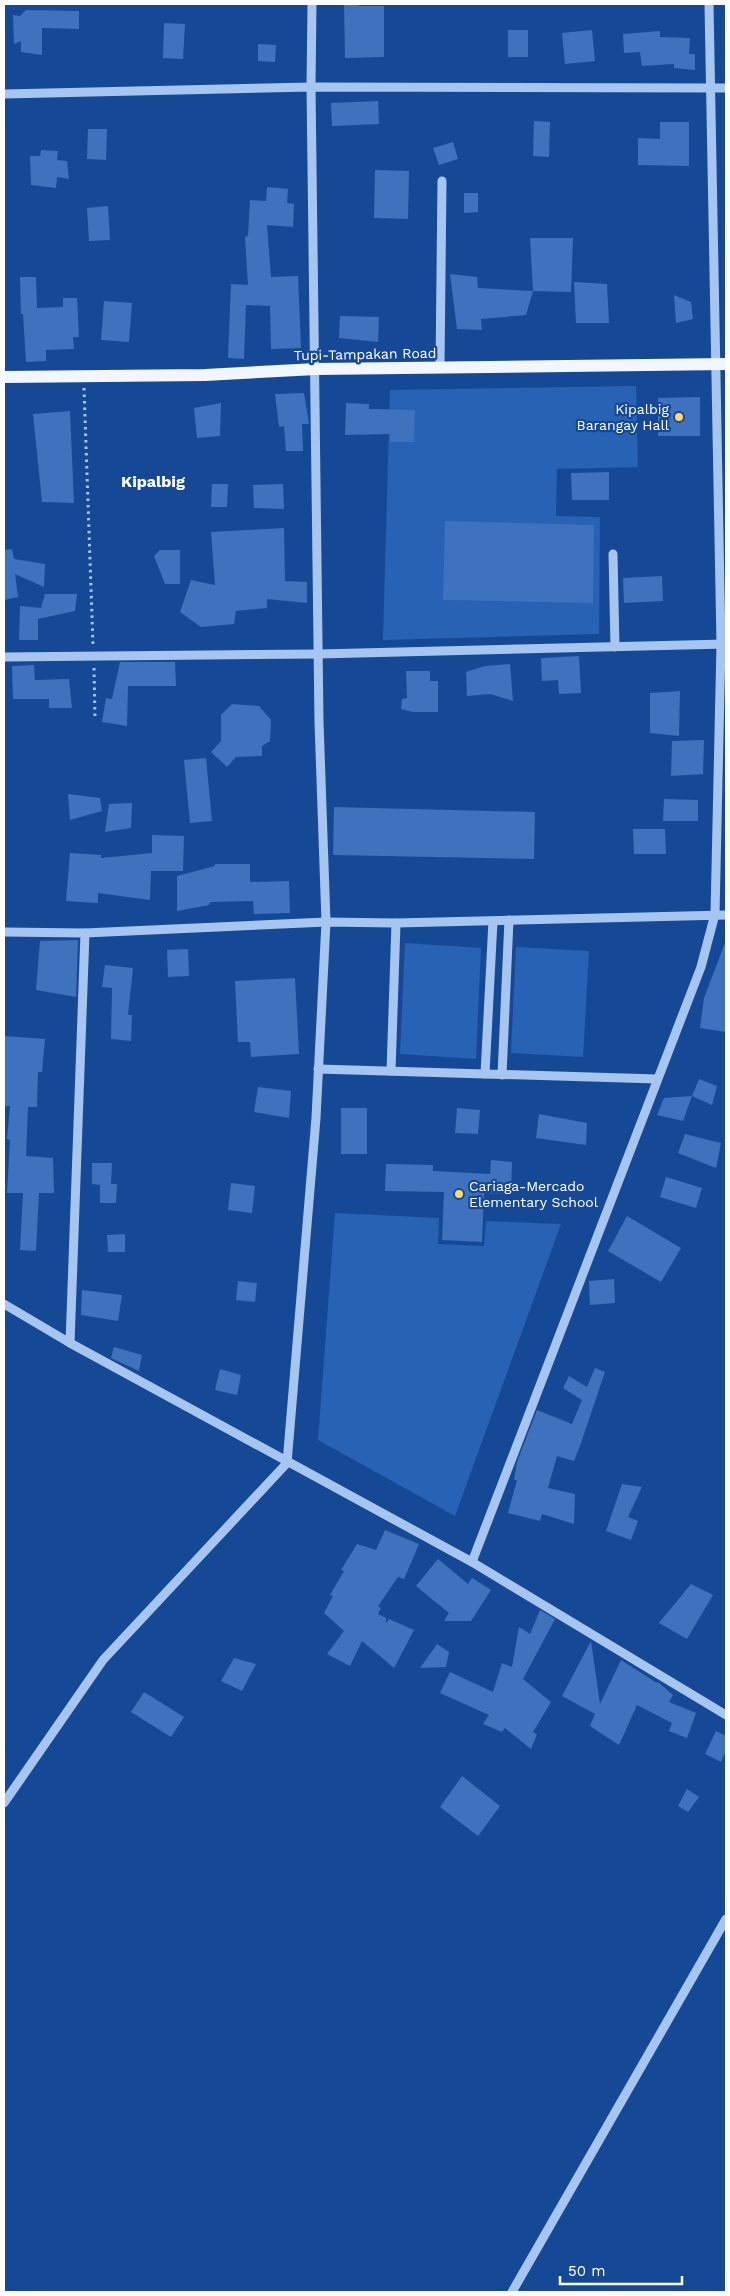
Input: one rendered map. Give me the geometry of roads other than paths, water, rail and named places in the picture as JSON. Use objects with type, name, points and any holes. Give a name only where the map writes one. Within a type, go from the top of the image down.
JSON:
[{"type":"main road","name":"Tupi-Tampakan Road","points":[[4,377],[205,375],[316,369],[722,364]]},
{"type":"street","points":[[4,1803],[103,1660],[287,1463],[318,1069],[326,922],[318,654],[316,369],[311,87],[312,4]]},
{"type":"street","points":[[472,1562],[701,967],[715,914],[724,644],[722,364],[710,89],[709,4]]},
{"type":"street","points":[[4,94],[311,87],[726,88]]},
{"type":"street","points":[[440,368],[442,181]]},
{"type":"street","points":[[612,554],[615,647]]},
{"type":"street","points":[[4,657],[318,654],[724,644]]},
{"type":"street","points":[[4,932],[85,933],[326,922],[396,923],[726,915]]},
{"type":"street","points":[[502,1074],[509,920]]},
{"type":"street","points":[[485,1074],[493,921]]},
{"type":"street","points":[[392,1072],[396,923]]},
{"type":"street","points":[[70,1343],[85,933]]},
{"type":"street","points":[[318,1069],[657,1079]]},
{"type":"street","points":[[4,1304],[70,1343],[287,1463],[472,1562],[726,1715]]},
{"type":"street","points":[[512,2292],[726,1919]]},
{"type":"place","name":"Kipalbig Barangay Hall","points":[[679,417]]},
{"type":"place","name":"Cariaga-Mercado Elementary School","points":[[459,1194]]},
{"type":"district","name":"Kipalbig","points":[[153,481]]}]
